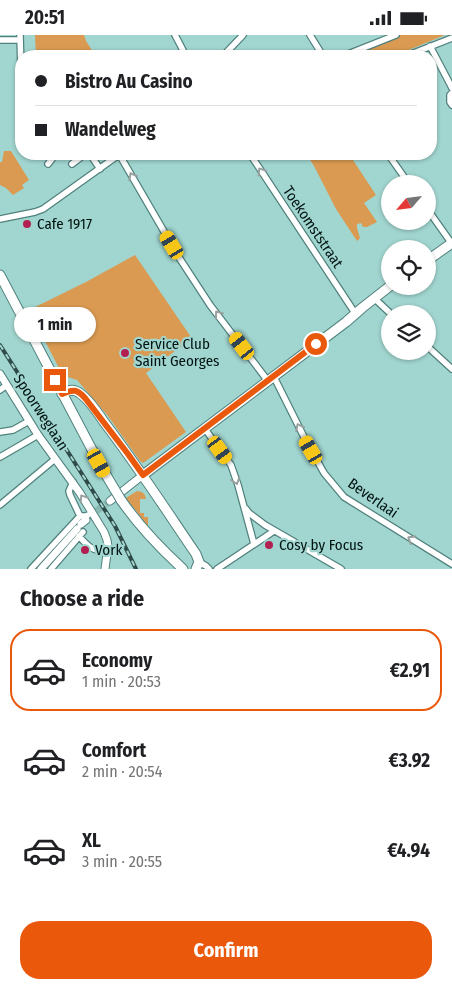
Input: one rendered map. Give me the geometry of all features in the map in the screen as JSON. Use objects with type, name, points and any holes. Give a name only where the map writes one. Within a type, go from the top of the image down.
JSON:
[{"type":"main road","points":[[436,254],[452,243]]},
{"type":"main road","points":[[0,275],[99,463],[121,500],[146,533],[183,569]]},
{"type":"main road","points":[[143,475],[271,379],[381,293]]},
{"type":"main road","points":[[62,394],[73,390],[83,396],[111,431],[196,554],[198,566]]},
{"type":"street","points":[[175,35],[183,50]]},
{"type":"street","points":[[229,50],[243,35]]},
{"type":"street","points":[[310,35],[319,50]]},
{"type":"street","points":[[358,50],[396,35]]},
{"type":"street","points":[[420,50],[452,37]]},
{"type":"street","points":[[0,40],[20,38]]},
{"type":"street","points":[[430,46],[432,50]]},
{"type":"street","points":[[437,59],[452,88]]},
{"type":"street","points":[[452,93],[450,95],[452,105]]},
{"type":"street","points":[[48,164],[50,160]]},
{"type":"street","points":[[72,164],[77,160]]},
{"type":"street","points":[[94,160],[100,169]]},
{"type":"street","points":[[0,219],[43,209],[111,160]]},
{"type":"street","name":"Beverlaai","points":[[122,160],[180,259],[210,305],[271,379],[324,473],[344,497],[452,565]]},
{"type":"street","name":"Toekomststraat","points":[[254,160],[355,313]]},
{"type":"street","points":[[392,160],[403,175]]},
{"type":"street","points":[[436,221],[452,243]]},
{"type":"street","points":[[374,298],[381,305]]},
{"type":"street","points":[[436,354],[452,369]]},
{"type":"street","name":"Spoorweglaan","points":[[0,374],[38,435],[73,482],[99,523],[108,541],[108,552]]},
{"type":"street","points":[[0,390],[7,385]]},
{"type":"street","points":[[0,432],[13,430],[30,421]]},
{"type":"street","points":[[205,429],[231,465],[254,544]]},
{"type":"street","points":[[0,457],[38,435]]},
{"type":"street","points":[[0,505],[55,459]]},
{"type":"street","points":[[110,501],[143,475]]},
{"type":"street","points":[[73,482],[69,491],[71,499],[92,549],[108,552],[106,569]]},
{"type":"street","points":[[244,506],[255,518],[274,531],[341,569]]},
{"type":"street","points":[[32,569],[81,525]]},
{"type":"street","points":[[41,569],[81,525]]},
{"type":"street","points":[[50,569],[81,525]]},
{"type":"street","points":[[216,569],[274,531]]},
{"type":"street","points":[[198,566],[206,565],[209,569]]},
{"type":"shaded area","points":[[35,35],[84,35],[92,50],[36,50]]},
{"type":"shaded area","points":[[396,35],[445,35],[409,50],[359,50]]},
{"type":"shaded area","points":[[4,151],[11,151],[29,180],[22,185],[24,188],[13,195],[0,185],[0,162],[2,162]]},
{"type":"shaded area","points":[[310,160],[353,160],[376,195],[364,203],[377,222],[367,227],[363,227],[361,223],[357,224],[360,238],[357,241],[336,209]]},
{"type":"shaded area","name":"Service Club Saint Georges","points":[[135,255],[193,340],[146,373],[186,432],[143,463],[108,416],[77,380],[62,374],[29,310]]},
{"type":"shaded area","points":[[137,491],[145,495],[146,499],[140,499],[140,513],[144,513],[144,517],[148,517],[148,526],[126,498]]},
{"type":"tunnel","points":[[88,517],[110,501]]},
{"type":"railway","points":[[0,345],[115,526],[136,569]]},
{"type":"place","name":"Cafe 1917","points":[[27,224]]},
{"type":"place","name":"Service Club Saint Georges","points":[[125,353]]},
{"type":"place","name":"Cosy by Focus","points":[[269,545]]},
{"type":"place","name":"Vork","points":[[85,550]]},
{"type":"route","points":[[55,380],[62,394],[70,390],[81,394],[85,398],[143,475],[316,344]]}]
